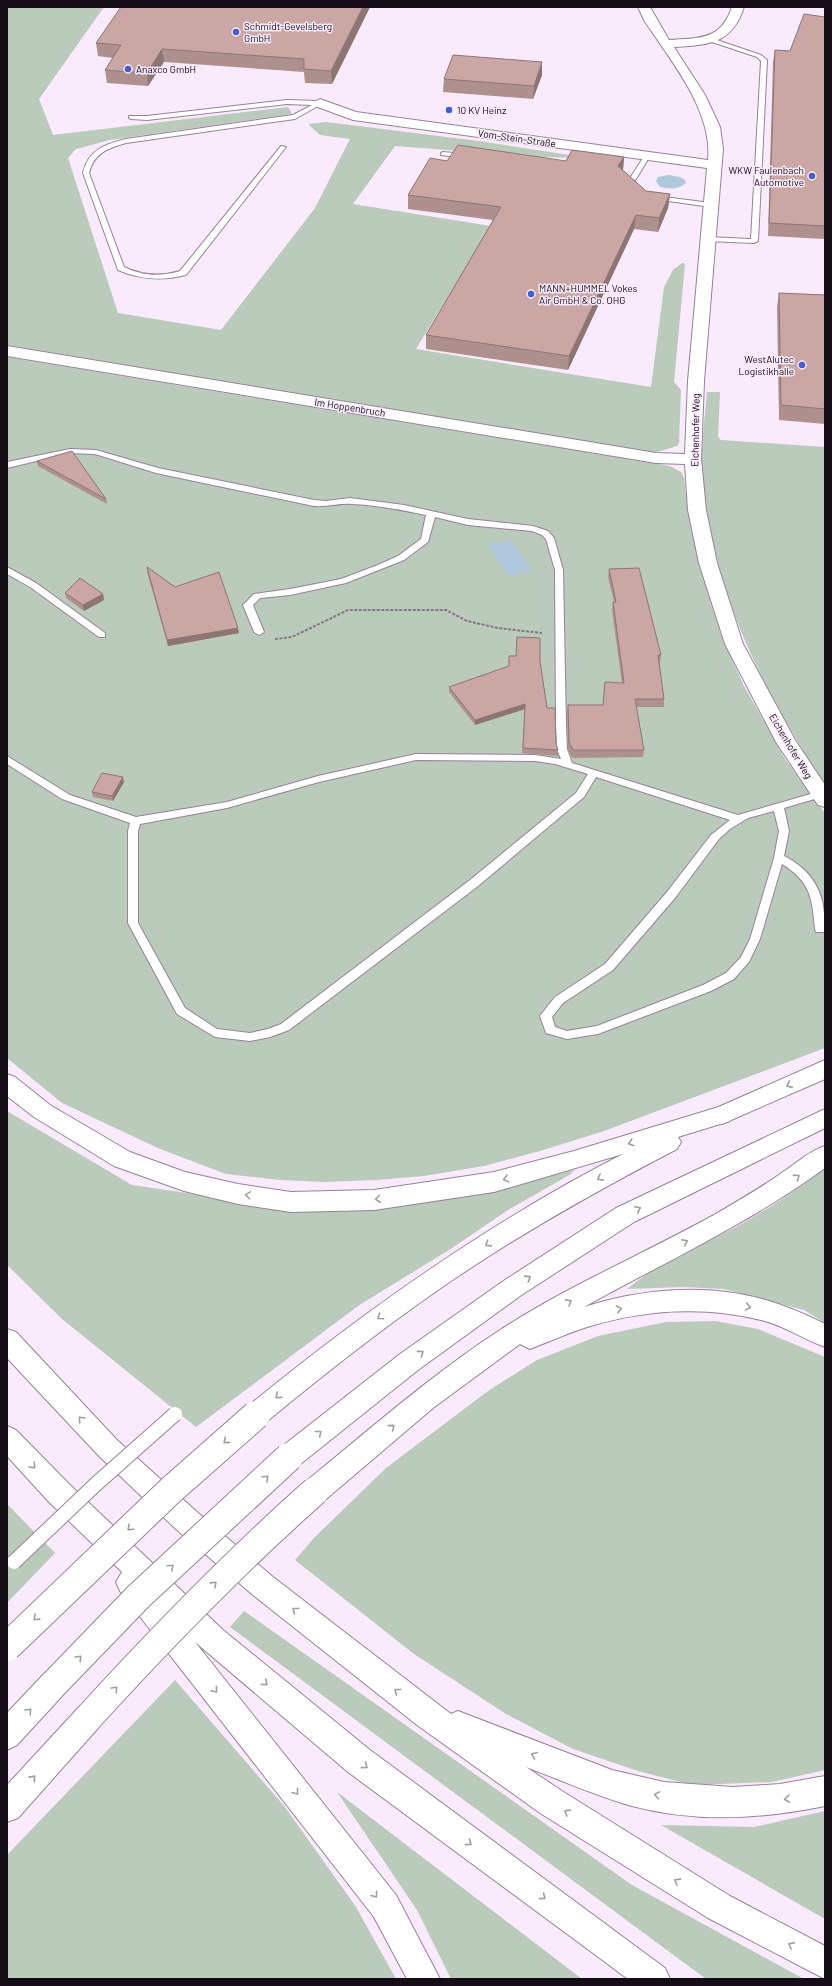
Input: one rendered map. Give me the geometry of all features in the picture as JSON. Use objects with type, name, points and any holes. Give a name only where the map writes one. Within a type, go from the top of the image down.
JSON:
[{"type":"main road","name":"Eichenhofer Weg","points":[[644,7],[650,20],[699,95],[713,127],[716,149],[716,165],[707,239],[696,381],[693,459],[697,510],[708,563],[734,644],[786,742],[823,797]]},
{"type":"main road","points":[[666,44],[708,39],[726,31],[732,24],[738,7]]},
{"type":"main road","name":"Vom-Stein-Straße","points":[[320,103],[353,116],[605,155],[647,156],[716,165]]},
{"type":"main road","name":"Im Hoppenbruch","points":[[7,351],[656,458],[693,459]]},
{"type":"main road","points":[[7,1647],[165,1495],[298,1380],[373,1322],[511,1228],[585,1186],[722,1115],[825,1069]]},
{"type":"main road","points":[[7,1083],[42,1111],[122,1159],[184,1181],[238,1194],[291,1202],[374,1200],[494,1182],[574,1160],[722,1115]]},
{"type":"main road","points":[[7,1735],[139,1596],[289,1457],[415,1357],[511,1289],[625,1215],[825,1118]]},
{"type":"main road","points":[[7,1807],[88,1717],[210,1588],[272,1529],[315,1491],[436,1391],[477,1360],[538,1320],[757,1203],[798,1176],[825,1155]]},
{"type":"main road","points":[[477,1360],[551,1329],[600,1313],[637,1304],[679,1300],[714,1301],[761,1309],[795,1321],[825,1336]]},
{"type":"main road","points":[[7,1340],[108,1448],[187,1521],[263,1586],[427,1715],[551,1802],[719,1907],[825,1963]]},
{"type":"main road","points":[[7,1438],[69,1503],[213,1640],[359,1761],[654,1979]]},
{"type":"main road","points":[[69,1503],[384,1906],[424,1979]]},
{"type":"main road","points":[[427,1715],[606,1782],[641,1792],[714,1802],[753,1802],[793,1798],[825,1791]]},
{"type":"lane","points":[[707,239],[754,241],[764,60],[759,56],[708,39]]},
{"type":"lane","points":[[131,117],[147,118],[287,102],[320,103]]},
{"type":"lane","points":[[283,147],[183,273],[168,278],[151,278],[134,275],[121,268],[86,173],[87,162],[92,156],[112,145],[126,141],[295,117],[320,103]]},
{"type":"lane","points":[[443,154],[472,156]]},
{"type":"lane","points":[[639,192],[629,184],[647,156]]},
{"type":"lane","points":[[652,197],[711,205]]},
{"type":"lane","points":[[7,465],[70,451],[96,452],[156,470],[314,503],[326,504],[350,501],[404,508],[468,522],[533,529],[545,532],[550,538],[559,570],[562,749],[568,764]]},
{"type":"lane","points":[[259,632],[248,604],[257,596],[290,592],[343,581],[401,558],[425,540],[431,514]]},
{"type":"lane","points":[[7,570],[33,585],[102,635]]},
{"type":"lane","points":[[7,759],[66,797],[136,821],[227,805],[318,779],[416,757],[535,758],[568,764],[717,811],[737,819]]},
{"type":"lane","points":[[136,821],[133,831],[133,923],[176,1003],[182,1011],[215,1033],[250,1037],[270,1033],[285,1027],[333,992],[474,883],[580,795],[594,773]]},
{"type":"lane","points":[[778,806],[784,831],[780,858],[755,939],[745,959],[730,976],[706,988],[598,1030],[567,1036],[550,1030],[546,1016],[559,1000],[609,967],[671,895],[715,838],[737,819],[778,806],[823,797]]},
{"type":"lane","points":[[780,858],[791,863],[812,885],[817,897],[820,929]]},
{"type":"lane","points":[[14,1562],[95,1485],[175,1414]]},
{"type":"path","points":[[275,639],[292,637],[348,610],[417,608],[446,610],[467,622],[498,628],[560,635]]},
{"type":"green space","points":[[7,7],[104,7],[39,99],[53,135],[288,107],[292,114],[110,140],[76,149],[68,158],[118,313],[221,330],[315,208],[350,139],[320,135],[308,124],[326,122],[479,141],[588,158],[538,157],[395,146],[353,204],[491,226],[416,349],[651,387],[664,287],[673,270],[682,263],[685,264],[674,382],[681,390],[679,443],[677,446],[654,453],[7,345]]},
{"type":"green space","points":[[7,357],[670,466],[681,472],[684,478],[689,519],[697,555],[712,607],[725,644],[744,686],[785,759],[825,813],[825,1048],[604,1131],[540,1151],[484,1166],[424,1176],[324,1182],[280,1180],[226,1174],[160,1149],[62,1103],[7,1058]]},
{"type":"green space","points":[[707,392],[720,392],[718,437],[721,440],[825,447],[825,785],[780,712],[743,635],[728,596],[716,555],[707,513],[702,470]]},
{"type":"green space","points":[[7,1111],[132,1185],[282,1207],[462,1196],[574,1170],[571,1174],[508,1210],[452,1248],[358,1306],[196,1427],[62,1319],[7,1265]]},
{"type":"green space","points":[[825,1168],[825,1323],[804,1310],[724,1289],[684,1287],[627,1289],[666,1263],[759,1214],[793,1192]]},
{"type":"green space","points":[[715,1321],[758,1329],[825,1357],[825,1770],[772,1782],[692,1785],[638,1771],[573,1749],[506,1714],[414,1654],[295,1560],[314,1538],[386,1468],[488,1391],[537,1360],[598,1336],[666,1322]]},
{"type":"green space","points":[[7,1504],[55,1553],[7,1603]]},
{"type":"green space","points":[[244,1611],[632,1885],[804,1979],[706,1979],[230,1627]]},
{"type":"green space","points":[[175,1680],[285,1807],[356,1907],[396,1979],[7,1979],[7,1855]]},
{"type":"green space","points":[[337,1792],[582,1979],[451,1979],[417,1910]]},
{"type":"green space","points":[[825,1811],[825,1919],[661,1825],[754,1827]]},
{"type":"water","points":[[669,175],[680,177],[685,180],[686,183],[680,187],[660,187],[656,181],[658,177]]},
{"type":"water","points":[[511,540],[532,571],[509,576],[488,545]]},
{"type":"building","name":"Schmidt-Gevelsberg GmbH","points":[[121,7],[363,7],[331,71],[304,69],[304,59],[162,49],[147,73],[105,70],[121,45],[96,43]]},
{"type":"building","points":[[804,14],[825,17],[825,226],[769,223],[775,50],[790,51]]},
{"type":"building","points":[[453,55],[542,62],[534,86],[444,79]]},
{"type":"building","name":"MANN+HUMMEL Vokes Air GmbH & Co. OHG","points":[[458,145],[566,161],[572,150],[624,157],[618,166],[646,191],[670,194],[659,218],[636,215],[569,356],[426,335],[501,207],[408,195],[430,158],[447,161]]},
{"type":"building","name":"WestAlutec Logistikhalle","points":[[779,293],[825,295],[825,409],[781,405]]},
{"type":"building","points":[[72,451],[106,499],[37,461]]},
{"type":"building","points":[[147,567],[175,587],[219,572],[238,628],[167,640]]},
{"type":"building","points":[[639,568],[661,655],[658,655],[664,699],[635,699],[644,750],[574,750],[569,741],[568,705],[603,705],[605,682],[624,683],[613,602],[616,602],[609,569]]},
{"type":"building","points":[[80,578],[103,594],[83,605],[65,593]]},
{"type":"building","points":[[517,637],[540,638],[540,661],[547,708],[555,708],[556,744],[558,750],[523,748],[525,704],[475,720],[449,687],[509,666],[509,656],[516,656]]},
{"type":"building","points":[[102,773],[123,777],[112,796],[92,792]]},
{"type":"place","name":"Schmidt-Gevelsberg GmbH","points":[[236,32]]},
{"type":"place","name":"Anaxco GmbH","points":[[128,69]]},
{"type":"place","name":"10 KV Heinz","points":[[449,110]]},
{"type":"place","name":"WKW Faulenbach Automotive","points":[[812,176]]},
{"type":"place","name":"MANN+HUMMEL Vokes Air GmbH & Co. OHG","points":[[531,294]]},
{"type":"place","name":"WestAlutec Logistikhalle","points":[[802,365]]}]
